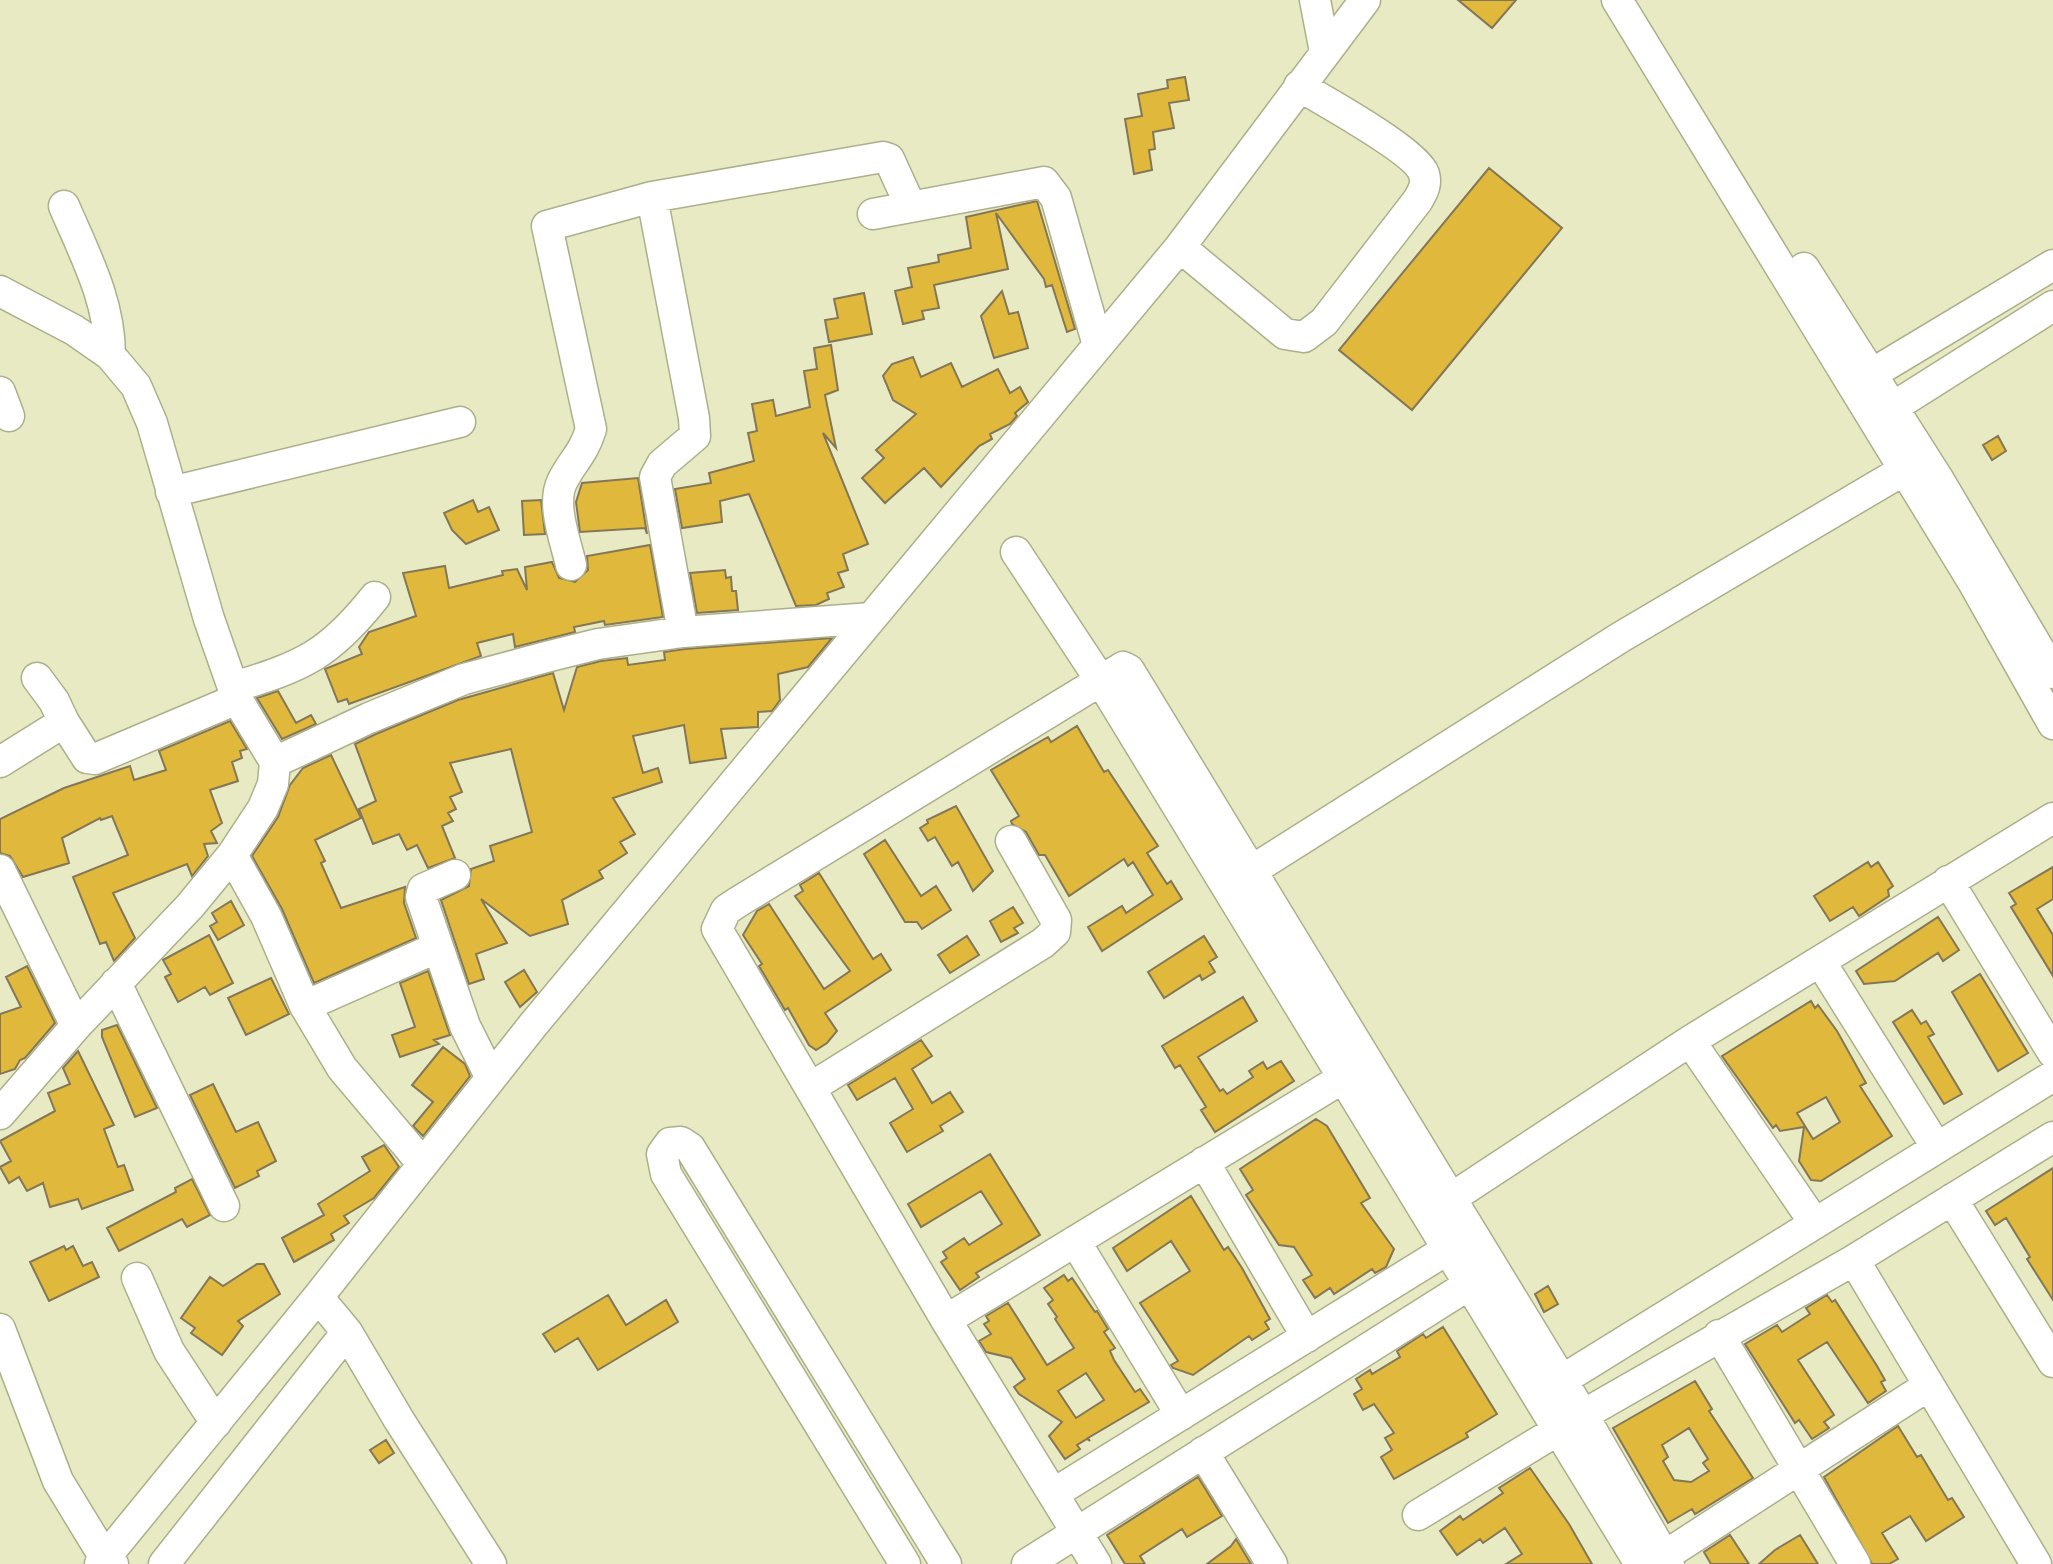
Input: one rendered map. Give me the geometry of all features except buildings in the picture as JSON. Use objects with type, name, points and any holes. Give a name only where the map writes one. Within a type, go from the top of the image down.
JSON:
[{"type":"street","points":[[1315,0],[1325,52]]},
{"type":"street","points":[[0,1329],[58,1481],[106,1562],[491,1078],[1097,342],[1180,247],[1365,0]]},
{"type":"street","points":[[1616,0],[1861,380]]},
{"type":"street","points":[[1635,0],[1882,414],[2053,673]]},
{"type":"street","points":[[1180,247],[1284,334],[1304,337],[1324,321],[1418,200],[1426,186],[1423,172],[1407,153],[1299,86]]},
{"type":"street","points":[[571,565],[558,498],[561,484],[584,452],[591,429],[547,226],[652,197],[883,157],[889,159],[910,205]]},
{"type":"street","points":[[873,214],[1044,182],[1056,198],[1097,342]]},
{"type":"street","points":[[652,197],[694,418],[695,436],[662,464],[655,477],[682,632]]},
{"type":"street","points":[[64,206],[104,300],[110,325],[110,355]]},
{"type":"street","points":[[1861,380],[2053,265]]},
{"type":"street","points":[[0,1114],[76,1026],[190,906],[232,855],[262,808],[273,784],[275,762],[236,693],[209,619],[143,399],[126,370],[110,355],[74,330],[3,295]]},
{"type":"street","points":[[1882,414],[2053,306]]},
{"type":"street","points":[[1882,414],[1904,470],[1973,582],[2053,724]]},
{"type":"street","points":[[171,492],[460,422]]},
{"type":"street","points":[[1251,871],[1621,637],[1904,470]]},
{"type":"street","points":[[1016,552],[1101,681],[1470,1284],[1549,1388]]},
{"type":"street","points":[[37,678],[54,701],[82,752],[87,758],[95,759],[314,658],[375,597]]},
{"type":"street","points":[[275,762],[369,718],[464,679],[598,645],[682,632],[871,618]]},
{"type":"street","points":[[1096,1564],[946,1320],[717,929],[720,918],[738,902],[1119,668],[1129,670],[1450,1199],[1549,1388],[1656,1562],[1928,1386]]},
{"type":"street","points":[[0,762],[64,722]]},
{"type":"street","points":[[1450,1199],[1690,1041],[2053,818]]},
{"type":"street","points":[[810,1088],[1043,943],[1055,932],[1056,920],[1011,841]]},
{"type":"street","points":[[232,855],[266,916],[305,1006],[359,1091],[422,1163]]},
{"type":"street","points":[[0,870],[76,1026]]},
{"type":"street","points":[[455,875],[422,889],[423,907],[465,1026],[491,1078]]},
{"type":"street","points":[[1948,881],[2053,1052]]},
{"type":"street","points":[[305,1006],[436,948]]},
{"type":"street","points":[[1820,961],[1937,1148]]},
{"type":"street","points":[[116,983],[224,1206]]},
{"type":"street","points":[[1690,1041],[1814,1222]]},
{"type":"street","points":[[1549,1388],[2053,1076]]},
{"type":"street","points":[[946,1320],[1343,1077]]},
{"type":"street","points":[[1419,1515],[1570,1422],[1854,1260],[2053,1137]]},
{"type":"street","points":[[905,1564],[666,1174],[662,1154],[670,1143],[681,1142],[690,1148],[946,1564]]},
{"type":"street","points":[[1204,1162],[1307,1337]]},
{"type":"street","points":[[1952,1199],[2041,1318],[2053,1362]]},
{"type":"street","points":[[1075,1241],[1181,1415]]},
{"type":"street","points":[[1053,1494],[1448,1249]]},
{"type":"street","points":[[1854,1260],[2036,1564]]},
{"type":"street","points":[[137,1278],[169,1351],[216,1423]]},
{"type":"street","points":[[1027,1564],[1470,1284]]},
{"type":"street","points":[[318,1297],[347,1332],[399,1420],[491,1564]]},
{"type":"street","points":[[164,1564],[347,1332]]},
{"type":"street","points":[[1719,1335],[1855,1564]]},
{"type":"street","points":[[1203,1452],[1272,1564]]}]
